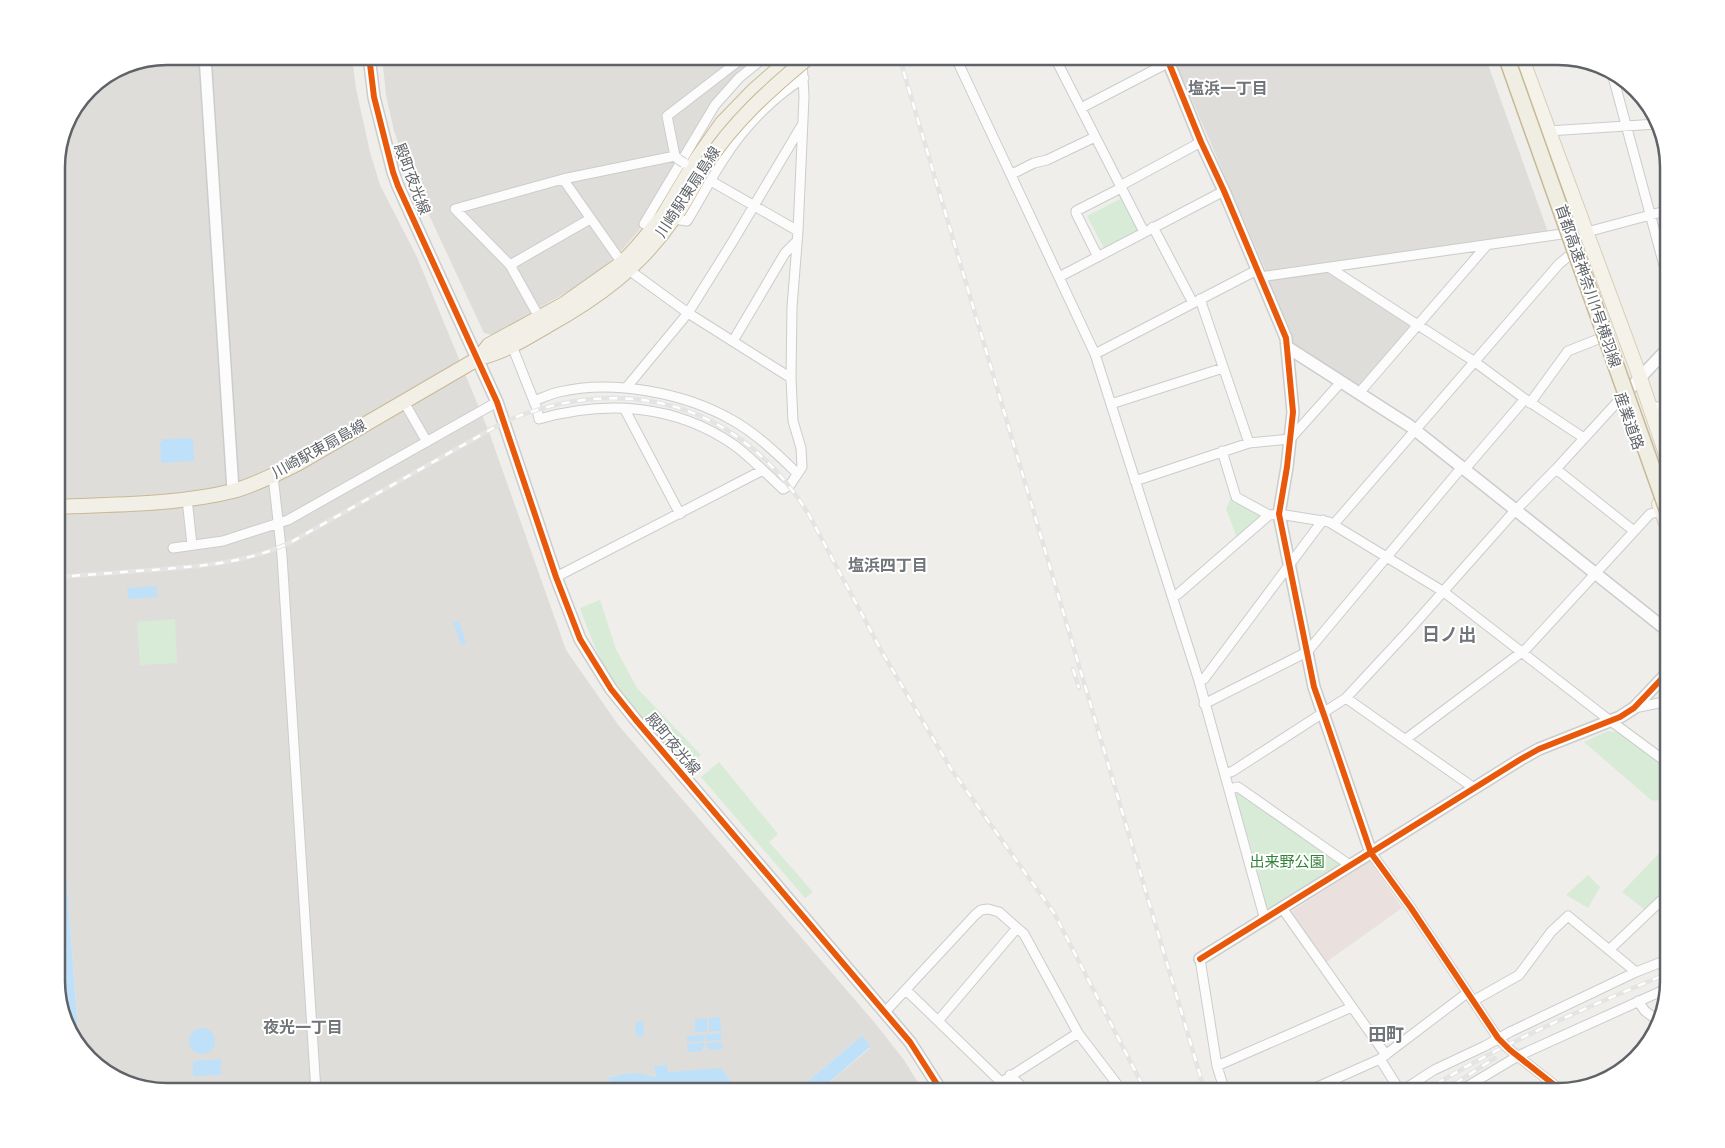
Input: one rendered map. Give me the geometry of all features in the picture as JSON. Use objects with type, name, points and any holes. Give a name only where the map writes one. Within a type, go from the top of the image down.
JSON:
[{"type":"highway","name":"川崎駅東扇島線","points":[[65,506],[187,499],[233,490],[273,476],[297,464],[478,358],[494,354],[512,346],[601,294],[626,266],[658,222],[688,162],[753,91],[783,65]]},
{"type":"highway","name":"川崎駅東扇島線","points":[[478,358],[489,345],[564,304],[626,266],[654,244],[674,219],[688,162],[730,131],[753,106],[800,65]]},
{"type":"highway","name":"首都高速神奈川1号横羽線","points":[[1509,65],[1660,499]]},
{"type":"highway","name":"首都高速神奈川1号横羽線","points":[[1519,65],[1660,461]]},
{"type":"main road","name":"産業道路","points":[[1502,65],[1621,398],[1660,500]]},
{"type":"main road","name":"産業道路","points":[[1524,65],[1587,232],[1660,438]]},
{"type":"street","points":[[206,65],[233,490]]},
{"type":"street","name":"殿町夜光線","points":[[370,65],[374,97],[393,172],[497,402],[556,577],[580,639],[616,696],[910,1042],[936,1083]]},
{"type":"street","points":[[539,317],[510,265],[455,209],[563,179],[688,162],[667,116],[727,65]]},
{"type":"street","points":[[644,224],[715,105],[739,78],[755,65]]},
{"type":"street","points":[[512,346],[534,401],[539,419],[585,408],[624,408],[665,414],[702,427],[735,446],[783,489],[790,485],[802,468],[801,448],[793,422],[791,378],[792,307],[798,236],[803,122],[803,65]]},
{"type":"street","points":[[959,65],[1095,354],[1199,681],[1265,920]]},
{"type":"street","points":[[1059,65],[1144,232]]},
{"type":"street","points":[[1081,108],[1161,65]]},
{"type":"street","points":[[1174,65],[1201,142],[1224,191],[1288,346],[1294,404],[1290,439],[1274,515],[1290,565],[1314,687],[1370,853],[1416,915],[1498,1038],[1552,1083]]},
{"type":"street","points":[[674,219],[687,221],[725,157],[747,128],[778,97],[804,78]]},
{"type":"street","points":[[1614,82],[1660,251]]},
{"type":"street","points":[[626,388],[688,313],[803,122]]},
{"type":"street","points":[[1548,132],[1650,124]]},
{"type":"street","points":[[1012,174],[1095,137]]},
{"type":"street","points":[[1098,257],[1076,211],[1201,142]]},
{"type":"street","points":[[563,179],[590,219],[626,266],[688,313],[791,378]]},
{"type":"street","points":[[711,181],[754,205],[798,236]]},
{"type":"street","points":[[1059,277],[1224,191]]},
{"type":"street","points":[[1095,354],[1196,301],[1258,273],[1330,268],[1587,232],[1660,212]]},
{"type":"street","points":[[510,265],[590,219]]},
{"type":"street","points":[[1153,227],[1196,301],[1223,368],[1249,443]]},
{"type":"street","points":[[733,341],[785,253],[798,236]]},
{"type":"street","points":[[1359,393],[1487,245]]},
{"type":"street","points":[[1334,524],[1559,264],[1570,255]]},
{"type":"street","points":[[1330,268],[1475,362],[1527,401],[1584,438]]},
{"type":"street","points":[[1204,704],[1307,652],[1386,557],[1464,468],[1527,401],[1568,351],[1601,338]]},
{"type":"street","points":[[1288,346],[1415,430],[1660,625]]},
{"type":"street","points":[[1225,774],[1233,771],[1346,698],[1660,356]]},
{"type":"street","points":[[1111,404],[1223,368]]},
{"type":"street","points":[[1135,481],[1249,443],[1290,439],[1341,382]]},
{"type":"street","points":[[534,401],[558,392],[585,388],[626,388],[687,400],[716,412],[749,431],[797,473]]},
{"type":"street","points":[[404,402],[427,442]]},
{"type":"street","points":[[173,548],[223,541],[288,520],[497,402]]},
{"type":"street","points":[[1649,407],[1660,407]]},
{"type":"street","points":[[624,408],[680,514]]},
{"type":"street","points":[[1222,451],[1236,497],[1274,515],[1324,520],[1334,524],[1444,592],[1660,757]]},
{"type":"street","points":[[1556,469],[1634,531]]},
{"type":"street","points":[[556,577],[763,470]]},
{"type":"street","points":[[273,476],[279,522],[315,1083]]},
{"type":"street","points":[[187,499],[192,545]]},
{"type":"street","points":[[1406,739],[1521,652],[1650,514],[1660,513]]},
{"type":"street","points":[[1173,596],[1178,594],[1274,515]]},
{"type":"street","points":[[1199,681],[1204,679],[1324,520]]},
{"type":"street","points":[[1222,1083],[1217,1066],[1200,959],[1539,749],[1612,722],[1634,708],[1660,681]]},
{"type":"street","points":[[1346,698],[1474,788]]},
{"type":"street","points":[[1634,708],[1660,703]]},
{"type":"street","points":[[1229,789],[1238,787],[1350,866]]},
{"type":"street","points":[[1609,950],[1660,902]]},
{"type":"street","points":[[1282,908],[1352,1007],[1383,1057],[1396,1083]]},
{"type":"street","points":[[885,1012],[981,910],[988,909],[999,912],[1027,940],[1078,1033],[1116,1083]]},
{"type":"street","points":[[1473,1001],[1519,975],[1552,932],[1568,916],[1636,972]]},
{"type":"street","points":[[938,1021],[1017,928]]},
{"type":"street","points":[[1414,1083],[1434,1070],[1498,1038],[1636,972],[1660,963]]},
{"type":"street","points":[[906,990],[1000,1081]]},
{"type":"street","points":[[1326,1083],[1383,1057],[1467,992]]},
{"type":"street","points":[[1473,1083],[1518,1056],[1659,992]]},
{"type":"street","points":[[1638,1001],[1645,1011],[1653,1017]]},
{"type":"street","points":[[1217,1066],[1352,1007]]},
{"type":"street","points":[[997,1083],[1078,1033]]},
{"type":"street","points":[[1010,1075],[1018,1083]]},
{"type":"shaded area","points":[[160,65],[353,65],[356,89],[370,152],[380,185],[417,257],[489,432],[566,650],[619,726],[875,1023],[904,1060],[918,1083],[829,1083],[870,1048],[863,1035],[806,1083],[731,1083],[721,1069],[667,1072],[667,1065],[656,1077],[642,1074],[614,1076],[609,1078],[609,1083],[167,1083],[134,1078],[110,1066],[90,1048],[78,1030],[65,858],[65,160],[68,140],[75,122],[95,95],[110,82],[134,70]]},
{"type":"shaded area","points":[[383,65],[752,65],[734,80],[639,230],[623,249],[586,281],[492,335],[484,333],[416,187],[394,131],[386,95]]},
{"type":"shaded area","points":[[1177,65],[1488,65],[1548,232],[1267,273]]},
{"type":"shaded area","points":[[1329,271],[1411,325],[1411,328],[1360,385],[1356,385],[1294,345],[1292,334],[1269,280]]},
{"type":"shaded area","points":[[1370,861],[1402,908],[1325,963],[1291,912]]},
{"type":"green space","points":[[1117,193],[1119,193],[1140,228],[1137,233],[1105,250],[1087,216],[1120,199]]},
{"type":"green space","points":[[1231,498],[1262,514],[1263,517],[1237,538],[1226,509]]},
{"type":"green space","points":[[600,600],[616,649],[637,688],[701,755],[686,767],[632,705],[600,658],[580,608]]},
{"type":"green space","points":[[175,619],[177,663],[140,665],[137,622]]},
{"type":"green space","points":[[1608,731],[1620,733],[1660,760],[1660,797],[1657,801],[1651,800],[1584,742]]},
{"type":"green space","points":[[719,762],[778,834],[769,842],[813,892],[805,898],[701,777]]},
{"type":"green space","name":"出来野公園","points":[[1238,791],[1339,861],[1338,865],[1269,908],[1265,906],[1256,863],[1234,792]]},
{"type":"green space","points":[[1660,852],[1660,897],[1645,910],[1622,892]]},
{"type":"green space","points":[[1588,875],[1600,887],[1588,908],[1566,895]]},
{"type":"water","points":[[193,438],[194,461],[161,463],[160,442],[162,442],[162,439]]},
{"type":"water","points":[[157,586],[157,597],[128,599],[127,588]]},
{"type":"water","points":[[459,621],[466,643],[461,644],[453,622]]},
{"type":"water","points":[[65,858],[78,1030],[68,1008],[65,988]]},
{"type":"water","points":[[720,1017],[721,1031],[709,1031],[709,1018]]},
{"type":"water","points":[[707,1018],[707,1032],[695,1032],[695,1019]]},
{"type":"water","points":[[643,1021],[644,1036],[636,1036],[635,1022]]},
{"type":"water","points":[[202,1028],[211,1032],[215,1041],[211,1050],[202,1054],[193,1050],[189,1041],[193,1032]]},
{"type":"water","points":[[721,1033],[721,1040],[706,1041],[705,1035]]},
{"type":"water","points":[[704,1035],[704,1041],[687,1042],[687,1036]]},
{"type":"water","points":[[863,1035],[870,1047],[828,1083],[806,1083]]},
{"type":"water","points":[[722,1042],[722,1049],[709,1050],[709,1047],[706,1047],[706,1043]]},
{"type":"water","points":[[704,1043],[702,1051],[688,1052],[687,1044]]},
{"type":"water","points":[[221,1059],[221,1075],[193,1076],[193,1061]]},
{"type":"water","points":[[667,1065],[668,1072],[721,1068],[732,1083],[609,1083],[609,1078],[635,1073],[656,1077],[654,1066]]},
{"type":"railway","points":[[902,65],[1202,1083]]},
{"type":"railway","points":[[65,576],[207,565],[259,554],[293,541],[504,422],[549,407],[592,399],[634,399],[675,407],[713,422],[748,445],[780,475],[808,513],[882,652],[951,769],[1054,913],[1141,1083]]},
{"type":"railway","points":[[1073,669],[1079,688]]},
{"type":"railway","points":[[1438,1083],[1513,1042],[1660,977]]},
{"type":"railway","points":[[1456,1083],[1495,1058]]},
{"type":"cycle path","points":[[370,65],[374,97],[398,186],[497,402],[556,577],[580,639],[611,689],[635,719],[910,1042],[936,1083]]},
{"type":"cycle path","points":[[1170,65],[1286,338],[1293,412],[1287,467],[1279,514],[1314,687],[1371,853],[1411,908],[1498,1038],[1510,1050],[1552,1083]]},
{"type":"cycle path","points":[[1200,959],[1521,759],[1539,749],[1620,717],[1634,708],[1660,681]]},
{"type":"district","name":"塩浜一丁目","points":[[1228,88]]},
{"type":"district","name":"塩浜四丁目","points":[[888,565]]},
{"type":"district","name":"日ノ出","points":[[1449,635]]},
{"type":"district","name":"夜光一丁目","points":[[303,1027]]},
{"type":"district","name":"田町","points":[[1386,1035]]}]
